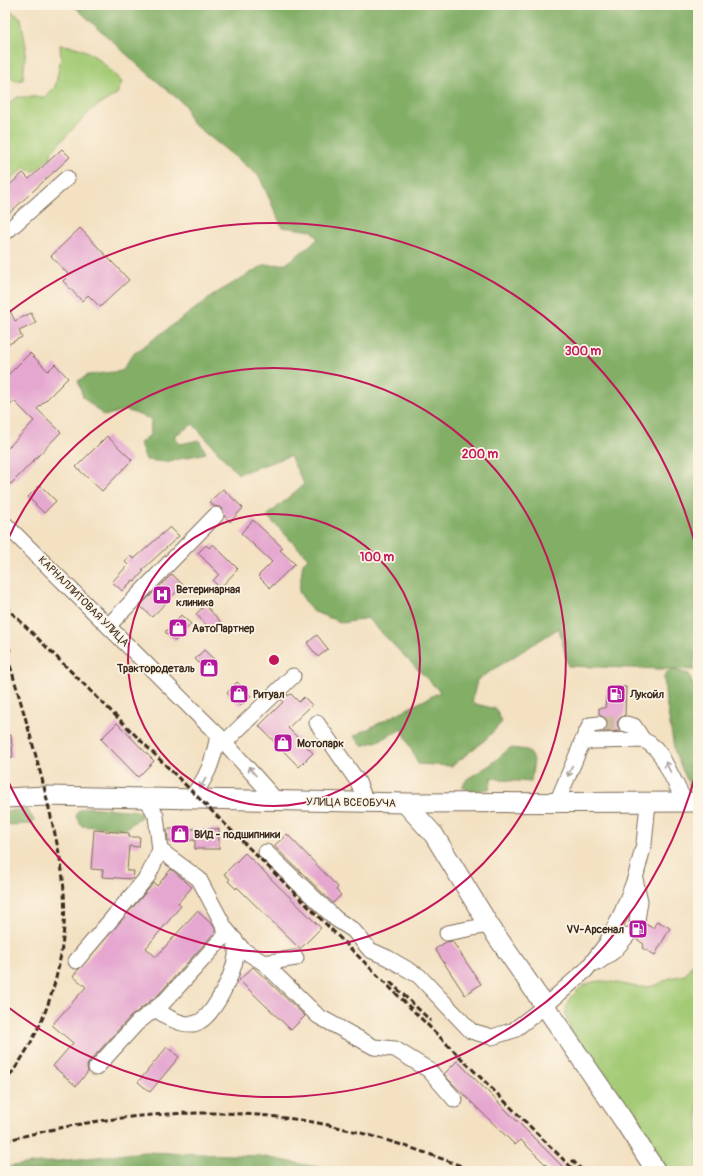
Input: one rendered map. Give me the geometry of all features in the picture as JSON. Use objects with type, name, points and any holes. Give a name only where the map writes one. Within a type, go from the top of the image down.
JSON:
[{"type":"main road","name":"УЛИЦА ВСЕОБУЧА","points":[[5,798],[46,796],[189,800],[405,803],[692,802]]},
{"type":"main road","points":[[405,803],[434,835],[489,925],[656,1171]]},
{"type":"street","points":[[5,233],[67,178]]},
{"type":"street","points":[[109,625],[216,515]]},
{"type":"street","name":"КАРНАЛЛИТОВАЯ УЛИЦА","points":[[5,524],[109,625],[222,739],[277,801]]},
{"type":"street","points":[[189,800],[199,789],[210,769],[222,739],[293,676]]},
{"type":"street","points":[[317,723],[358,782],[366,802]]},
{"type":"street","points":[[557,802],[590,725],[599,724]]},
{"type":"street","points":[[626,724],[634,726],[643,740],[654,746],[692,802]]},
{"type":"street","points":[[581,744],[586,741],[643,740]]},
{"type":"street","points":[[76,961],[148,876],[160,850],[156,816],[147,799]]},
{"type":"street","points":[[586,970],[606,944],[622,912],[635,879],[644,844],[648,802]]},
{"type":"street","points":[[160,850],[199,879],[225,928],[243,950],[264,963],[318,1016],[374,1047],[395,1048],[429,1070],[455,1100]]},
{"type":"street","points":[[266,852],[336,919],[352,930],[370,950],[388,958],[419,976],[471,1031],[492,1038],[514,1030],[545,1006],[586,970],[614,951],[628,935]]},
{"type":"street","points":[[635,879],[640,901],[637,920]]},
{"type":"street","points":[[447,933],[489,925]]},
{"type":"street","points":[[96,1068],[137,1023],[156,1009],[225,936],[225,928]]},
{"type":"street","points":[[156,1009],[167,1017],[182,1022],[193,1024],[205,1018],[224,990],[237,954],[235,940]]},
{"type":"street","points":[[264,963],[296,958]]},
{"type":"green space","points":[[73,5],[698,5],[698,616],[694,670],[568,666],[559,628],[477,680],[472,703],[496,709],[502,722],[486,739],[452,766],[418,764],[402,729],[378,741],[362,746],[354,736],[440,692],[367,618],[343,623],[312,611],[299,592],[303,563],[308,558],[267,516],[304,484],[290,456],[238,474],[193,424],[174,436],[180,444],[199,440],[206,453],[166,462],[146,460],[140,443],[150,435],[151,419],[126,410],[104,416],[83,397],[78,381],[88,375],[122,371],[132,355],[218,292],[264,265],[286,264],[318,239],[313,231],[282,227],[259,176],[190,121],[185,105],[138,65]]},
{"type":"green space","points":[[5,7],[21,18],[26,47],[23,80],[15,81],[5,72]]},
{"type":"green space","points":[[60,45],[80,48],[95,56],[122,82],[117,94],[92,109],[52,151],[51,157],[33,172],[24,168],[10,180],[8,177],[8,167],[5,164],[5,108],[17,97],[44,97],[55,87],[61,58]]},
{"type":"green space","points":[[674,670],[689,674],[698,700],[698,787],[690,787],[675,753],[666,701],[664,677],[667,672]]},
{"type":"green space","points":[[510,748],[527,750],[534,760],[531,782],[501,780],[492,777],[489,789],[471,791],[462,787],[467,779],[490,765]]},
{"type":"green space","points":[[87,807],[138,811],[142,816],[125,829],[82,826],[76,817],[78,811]]},
{"type":"green space","points":[[27,809],[34,820],[31,824],[5,825],[5,811]]},
{"type":"green space","points":[[698,904],[698,1171],[666,1171],[649,1150],[575,1037],[567,1021],[566,1011],[569,1000],[573,995],[592,982],[602,981],[642,987],[653,986],[670,978],[685,975],[696,958],[694,943]]},
{"type":"green space","points":[[145,1152],[260,1156],[338,1171],[5,1171],[5,1169],[12,1166]]},
{"type":"building","points":[[62,149],[70,157],[5,217],[5,189],[23,173],[29,179]]},
{"type":"building","points":[[80,228],[129,280],[100,307],[88,295],[82,301],[63,281],[69,275],[51,256]]},
{"type":"building","points":[[5,301],[15,321],[31,313],[36,323],[19,331],[22,337],[5,346]]},
{"type":"building","points":[[30,353],[48,371],[55,364],[68,378],[37,409],[61,432],[11,484],[5,478],[5,451],[34,421],[14,401],[5,411],[5,378]]},
{"type":"building","points":[[107,436],[132,460],[102,491],[76,467]]},
{"type":"building","points":[[40,485],[56,501],[44,513],[28,497]]},
{"type":"building","points":[[223,489],[243,508],[230,522],[225,517],[222,508],[214,506],[209,502]]},
{"type":"building","points":[[253,520],[283,548],[280,550],[295,564],[270,588],[258,576],[272,562],[241,533]]},
{"type":"building","points":[[170,527],[179,536],[142,570],[144,571],[135,581],[133,580],[122,591],[112,582],[128,565],[125,562],[130,556],[134,559]]},
{"type":"building","points":[[213,544],[238,569],[220,588],[213,581],[219,574],[198,553],[206,545],[209,548]]},
{"type":"building","name":"Ветеринарная клиника","points":[[172,574],[183,585],[152,617],[140,606]]},
{"type":"building","points":[[205,605],[220,621],[211,630],[196,614]]},
{"type":"building","name":"АвтоПартнер","points":[[181,615],[191,624],[175,641],[165,632]]},
{"type":"building","points":[[317,635],[328,649],[318,657],[307,643]]},
{"type":"building","points":[[204,650],[216,661],[207,671],[195,659]]},
{"type":"building","name":"Ритуал","points":[[237,682],[251,696],[240,706],[227,693]]},
{"type":"building","points":[[615,687],[626,687],[625,715],[617,722],[621,731],[603,732],[607,728],[608,723],[606,718],[599,715],[599,708],[605,708],[607,689],[615,689]]},
{"type":"building","points":[[287,694],[288,696],[291,694],[299,702],[304,697],[312,705],[288,728],[313,753],[299,767],[259,726],[283,702],[281,700]]},
{"type":"building","points":[[117,723],[154,761],[138,777],[101,739]]},
{"type":"building","points":[[5,735],[11,735],[13,757],[5,758]]},
{"type":"building","points":[[167,829],[219,829],[219,849],[195,849],[195,840],[168,841]]},
{"type":"building","points":[[94,830],[129,833],[129,837],[140,837],[139,847],[129,846],[127,871],[134,871],[133,879],[102,877],[103,870],[91,869]]},
{"type":"building","points":[[287,834],[338,887],[336,890],[341,895],[333,903],[274,846]]},
{"type":"building","points":[[245,853],[321,928],[300,949],[237,887],[236,889],[228,881],[230,879],[224,874]]},
{"type":"building","points":[[171,869],[192,887],[178,903],[181,906],[146,948],[156,957],[197,911],[213,925],[216,931],[158,995],[130,1017],[89,1062],[87,1066],[88,1072],[76,1086],[53,1066],[73,1043],[52,1025],[86,987],[73,976],[154,883],[157,886]]},
{"type":"building","points":[[657,921],[670,928],[655,955],[642,948],[644,944],[636,939],[637,932],[634,928],[640,928],[645,924],[653,928]]},
{"type":"building","points":[[452,941],[481,984],[465,995],[435,949],[446,942]]},
{"type":"building","points":[[253,967],[305,1016],[291,1030],[239,980]]},
{"type":"building","points":[[167,1047],[179,1057],[150,1092],[138,1082]]},
{"type":"building","points":[[457,1061],[567,1171],[552,1171],[521,1140],[515,1145],[449,1080],[444,1074]]},
{"type":"tunnel","points":[[599,724],[626,724]]},
{"type":"railway","points":[[5,606],[575,1171]]},
{"type":"railway","points":[[5,637],[11,654]]},
{"type":"railway","points":[[5,648],[45,791],[62,871],[64,899],[64,927],[61,955],[55,982],[46,1009],[35,1034],[21,1059],[5,1082]]},
{"type":"railway","points":[[390,982],[431,1021]]},
{"type":"railway","points":[[5,1141],[45,1131],[127,1117],[210,1113],[251,1115],[292,1119],[351,1130],[405,1146],[474,1171]]},
{"type":"railway","points":[[572,1160],[583,1171]]},
{"type":"place","name":"Ветеринарная клиника","points":[[162,595]]},
{"type":"place","name":"АвтоПартнер","points":[[178,628]]},
{"type":"place","name":"Трактородеталь","points":[[209,668]]},
{"type":"place","name":"Ритуал","points":[[239,694]]},
{"type":"place","name":"Лукойл","points":[[616,694]]},
{"type":"place","name":"Мотопарк","points":[[283,743]]},
{"type":"place","name":"ВИД - подшипники","points":[[180,834]]},
{"type":"place","name":"VV-Арсенал","points":[[638,929]]}]
